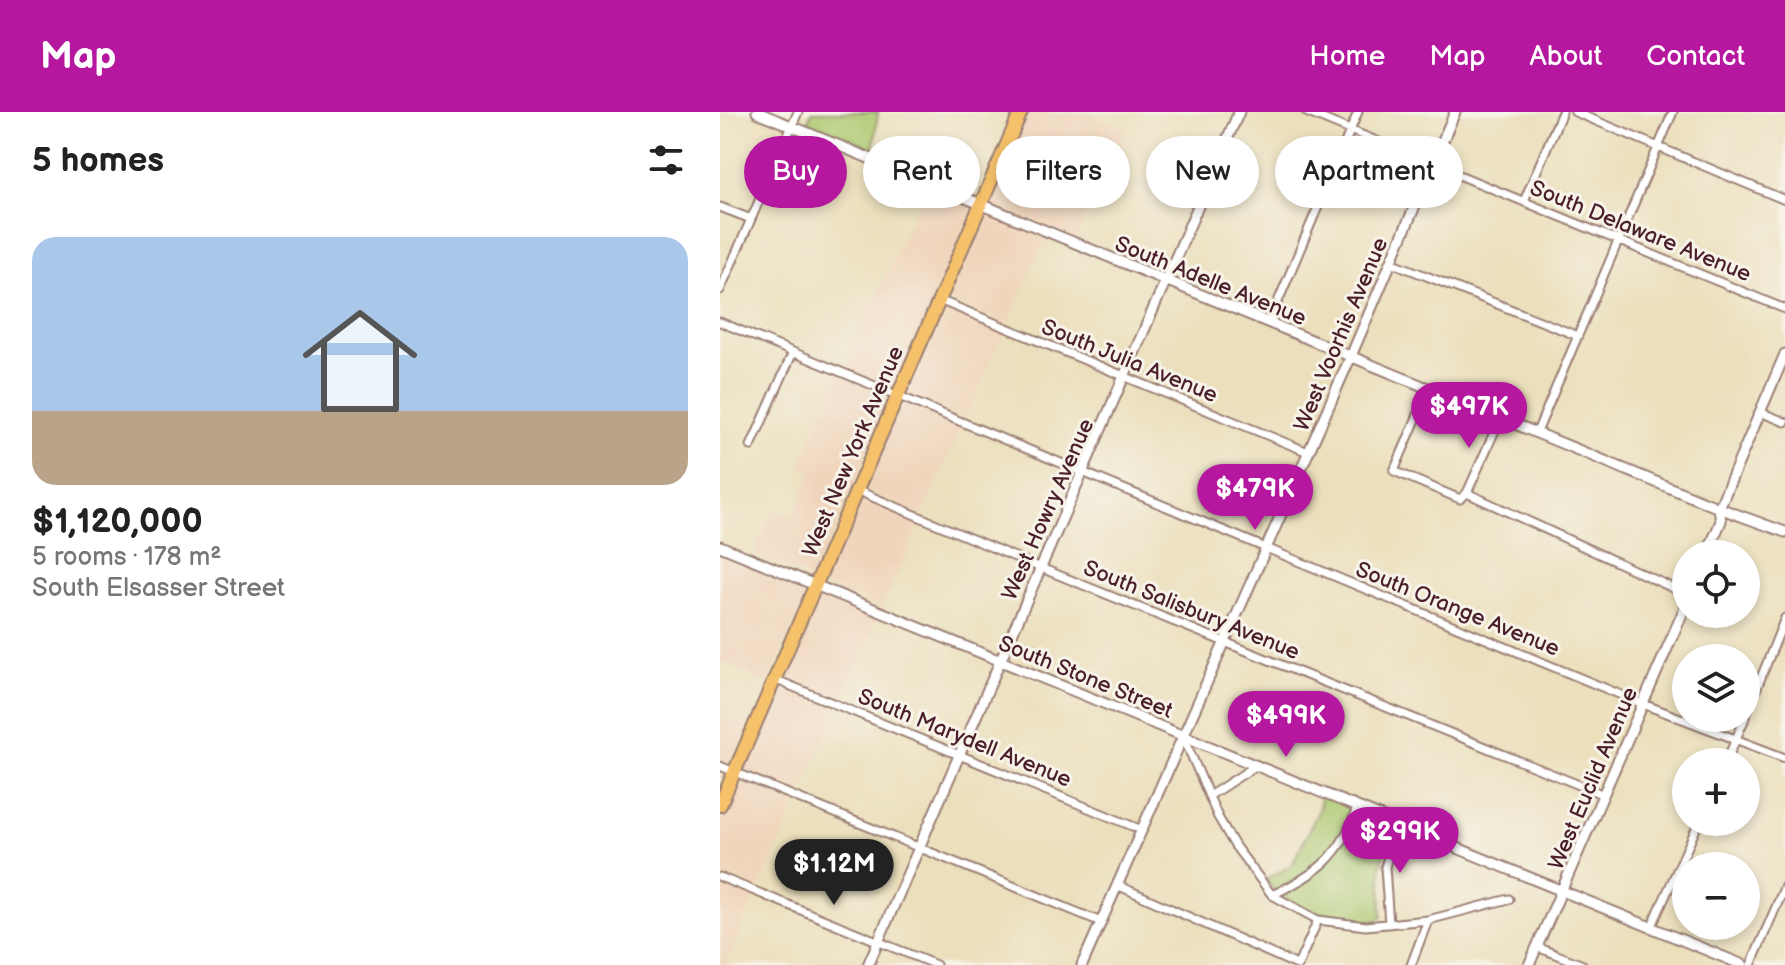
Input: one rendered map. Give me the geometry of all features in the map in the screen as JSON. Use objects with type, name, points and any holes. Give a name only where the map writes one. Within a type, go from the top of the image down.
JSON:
[{"type":"main road","name":"West New York Avenue","points":[[980,205],[1021,112]]},
{"type":"main road","name":"West New York Avenue","points":[[720,805],[979,208]]},
{"type":"street","name":"South Adelle Avenue","points":[[757,112],[863,156]]},
{"type":"street","points":[[720,290],[798,112]]},
{"type":"street","name":"West Howry Avenue","points":[[868,965],[1239,112]]},
{"type":"street","name":"South Delaware Avenue","points":[[1306,112],[1366,136]]},
{"type":"street","points":[[1269,323],[1358,112]]},
{"type":"street","name":"West Voorhis Avenue","points":[[1445,136],[1455,112]]},
{"type":"street","points":[[1524,201],[1562,112]]},
{"type":"street","points":[[1575,112],[1785,200]]},
{"type":"street","points":[[1537,432],[1673,112]]},
{"type":"street","name":"South Delaware Avenue","points":[[1463,176],[1785,309]]},
{"type":"street","name":"South Adelle Avenue","points":[[980,205],[1719,508],[1785,532]]},
{"type":"street","points":[[720,207],[751,219]]},
{"type":"street","name":"West Voorhis Avenue","points":[[1082,965],[1414,208]]},
{"type":"street","points":[[1391,262],[1578,336]]},
{"type":"street","name":"South Julia Avenue","points":[[939,300],[1308,452]]},
{"type":"street","name":"South Orange Avenue","points":[[720,322],[1643,704],[1785,758]]},
{"type":"street","points":[[751,446],[793,352]]},
{"type":"street","points":[[1713,540],[1721,521],[1719,508],[1785,354]]},
{"type":"street","points":[[1429,389],[1394,471],[1460,499],[1467,493],[1501,417]]},
{"type":"street","points":[[1760,412],[1785,422]]},
{"type":"street","name":"South Salisbury Avenue","points":[[856,490],[1604,795]]},
{"type":"street","points":[[1467,493],[1672,588]]},
{"type":"street","name":"South Stone Street","points":[[720,546],[1743,965]]},
{"type":"street","points":[[1760,680],[1785,618]]},
{"type":"street","name":"West Euclid Avenue","points":[[1529,965],[1676,628]]},
{"type":"street","name":"South Marydell Avenue","points":[[774,679],[1142,830]]},
{"type":"street","points":[[1732,748],[1739,732]]},
{"type":"street","points":[[1183,736],[1218,817],[1235,846],[1272,895],[1318,920],[1366,926],[1428,920],[1509,899]]},
{"type":"street","points":[[1209,796],[1257,765]]},
{"type":"street","points":[[720,766],[1101,922]]},
{"type":"street","points":[[1272,895],[1306,879],[1335,854],[1350,830],[1357,807]]},
{"type":"street","points":[[1389,924],[1385,867],[1398,824]]},
{"type":"street","points":[[1651,928],[1693,836]]},
{"type":"street","points":[[720,877],[936,965]]},
{"type":"street","points":[[1117,885],[1298,965],[1318,920]]},
{"type":"street","points":[[1751,965],[1785,886]]},
{"type":"street","points":[[1411,965],[1428,920]]},
{"type":"street","points":[[1537,947],[1583,965]]},
{"type":"shaded area","points":[[1025,112],[1084,112],[1126,130],[1123,136],[1014,136]]},
{"type":"shaded area","points":[[996,178],[996,208],[985,203]]},
{"type":"shaded area","points":[[916,208],[975,208],[895,391],[843,369]]},
{"type":"shaded area","points":[[997,208],[1090,208],[1075,240]]},
{"type":"shaded area","points":[[982,210],[1046,236],[1007,325],[944,298]]},
{"type":"shaded area","points":[[941,305],[1004,331],[965,420],[902,394]]},
{"type":"shaded area","points":[[840,376],[892,397],[813,580],[753,555],[774,510],[792,519],[812,473],[799,466]]},
{"type":"shaded area","points":[[899,401],[962,427],[923,515],[861,489]]},
{"type":"shaded area","points":[[858,495],[921,521],[882,608],[820,583]]},
{"type":"shaded area","points":[[720,549],[810,587],[768,683],[720,661]]},
{"type":"shaded area","points":[[818,590],[879,615],[841,702],[779,677]]},
{"type":"shaded area","points":[[777,684],[838,708],[800,795],[739,770]]},
{"type":"shaded area","points":[[720,716],[749,727],[732,768],[720,763]]},
{"type":"shaded area","points":[[736,777],[797,802],[759,889],[720,873],[720,815]]},
{"type":"shaded area","points":[[720,880],[756,895],[725,965],[720,965]]},
{"type":"green space","points":[[812,112],[878,112],[875,136],[863,136],[863,145],[808,121]]},
{"type":"green space","points":[[1322,795],[1392,825],[1381,867],[1382,917],[1370,922],[1339,921],[1304,907],[1265,880],[1292,865],[1318,812]]}]
